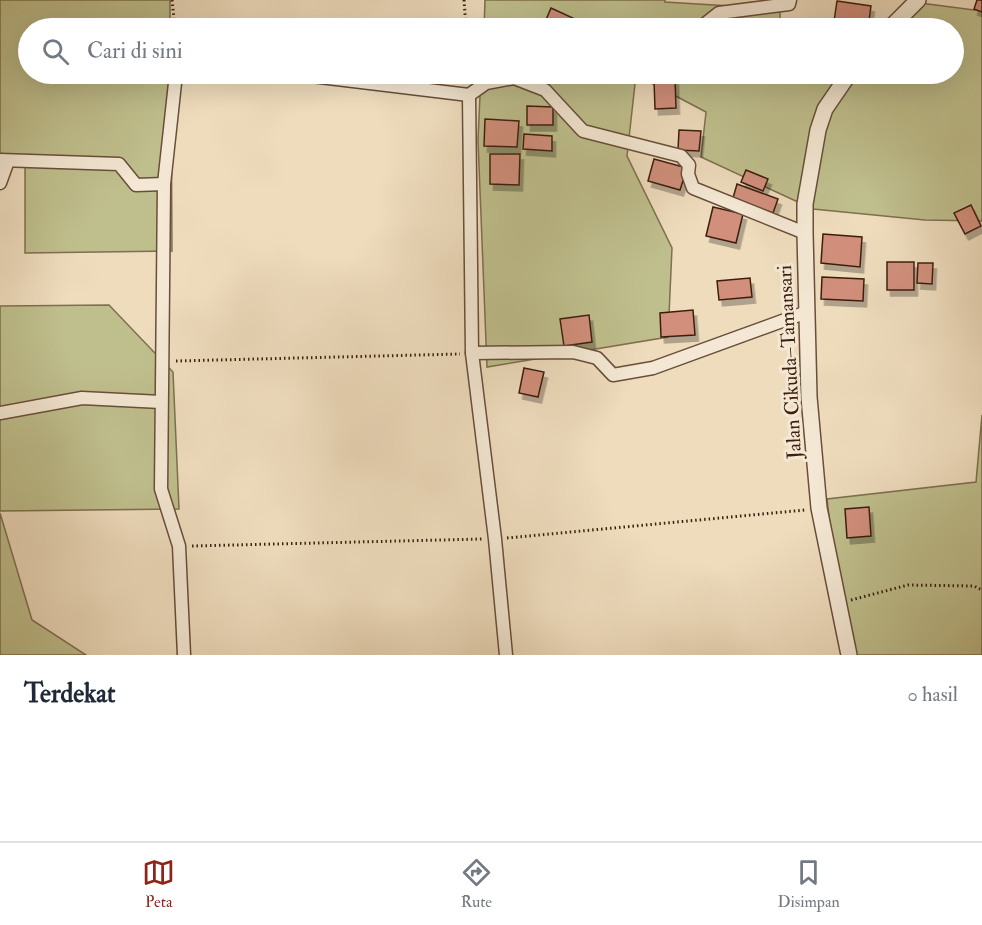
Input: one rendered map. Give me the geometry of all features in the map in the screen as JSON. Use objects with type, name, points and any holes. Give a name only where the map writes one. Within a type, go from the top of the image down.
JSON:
[{"type":"street","points":[[713,18],[719,13],[789,4],[790,0]]},
{"type":"street","points":[[900,18],[918,0]]},
{"type":"street","points":[[175,84],[164,184],[161,489],[179,546],[184,655]]},
{"type":"street","points":[[378,84],[470,95],[485,84]]},
{"type":"street","points":[[532,84],[545,90],[583,130],[681,156],[689,165],[688,174],[693,188],[805,233]]},
{"type":"street","name":"Jalan Cikuda–Tamansari","points":[[842,84],[825,109],[818,130],[805,204],[805,233],[809,397],[819,508],[849,655]]},
{"type":"street","points":[[470,95],[472,353],[495,539],[506,655]]},
{"type":"street","points":[[0,183],[4,161],[119,164],[136,185],[164,184]]},
{"type":"street","points":[[472,353],[573,352],[597,358],[613,375],[653,368],[807,312]]},
{"type":"street","points":[[0,413],[82,398],[162,402]]},
{"type":"path","points":[[172,0],[174,18]]},
{"type":"path","points":[[464,0],[465,18]]},
{"type":"path","points":[[162,362],[472,353]]},
{"type":"path","points":[[179,546],[495,539],[819,508]]},
{"type":"path","points":[[838,604],[908,585],[974,586],[982,590]]},
{"type":"green space","points":[[0,0],[170,0],[170,18],[18,18],[18,84],[171,84],[172,251],[25,253],[25,162],[0,161]]},
{"type":"green space","points":[[485,0],[665,0],[665,2],[780,9],[780,18],[484,18]]},
{"type":"green space","points":[[920,3],[982,11],[982,221],[925,220],[813,209],[701,157],[706,112],[653,84],[964,84],[964,18],[904,18]]},
{"type":"green space","points":[[481,84],[635,84],[627,156],[672,248],[668,337],[487,367],[478,140]]},
{"type":"green space","points":[[109,305],[173,372],[179,509],[0,511],[0,306]]},
{"type":"green space","points":[[982,415],[982,655],[847,655],[827,499],[976,482]]},
{"type":"green space","points":[[0,513],[32,620],[86,655],[0,655]]},
{"type":"building","points":[[977,0],[982,0],[982,12],[974,9]]},
{"type":"building","points":[[837,1],[871,6],[869,18],[834,18]]},
{"type":"building","points":[[551,8],[573,18],[547,18]]},
{"type":"building","points":[[654,84],[675,84],[676,108],[655,109]]},
{"type":"building","points":[[527,106],[553,107],[553,125],[527,125]]},
{"type":"building","points":[[485,119],[519,121],[517,147],[484,146]]},
{"type":"building","points":[[679,130],[701,131],[699,151],[678,150]]},
{"type":"building","points":[[524,134],[552,136],[552,151],[523,149]]},
{"type":"building","points":[[490,154],[520,154],[519,185],[490,184]]},
{"type":"building","points":[[654,159],[687,168],[680,190],[648,181]]},
{"type":"building","points":[[746,170],[768,179],[763,191],[741,182]]},
{"type":"building","points":[[737,184],[778,199],[773,213],[733,198]]},
{"type":"building","points":[[971,205],[981,226],[965,234],[954,213]]},
{"type":"building","points":[[713,207],[743,214],[736,243],[706,236]]},
{"type":"building","points":[[823,234],[862,237],[860,267],[821,263]]},
{"type":"building","points":[[887,262],[914,262],[914,290],[887,290]]},
{"type":"building","points":[[918,263],[933,263],[932,284],[917,283]]},
{"type":"building","points":[[822,277],[864,279],[863,301],[821,299]]},
{"type":"building","points":[[750,278],[752,297],[719,300],[717,281]]},
{"type":"building","points":[[693,310],[695,335],[661,337],[660,313]]},
{"type":"building","points":[[589,315],[592,342],[564,346],[560,319]]},
{"type":"building","points":[[524,368],[544,372],[538,397],[519,393]]},
{"type":"building","points":[[869,507],[871,536],[847,538],[845,509]]}]
